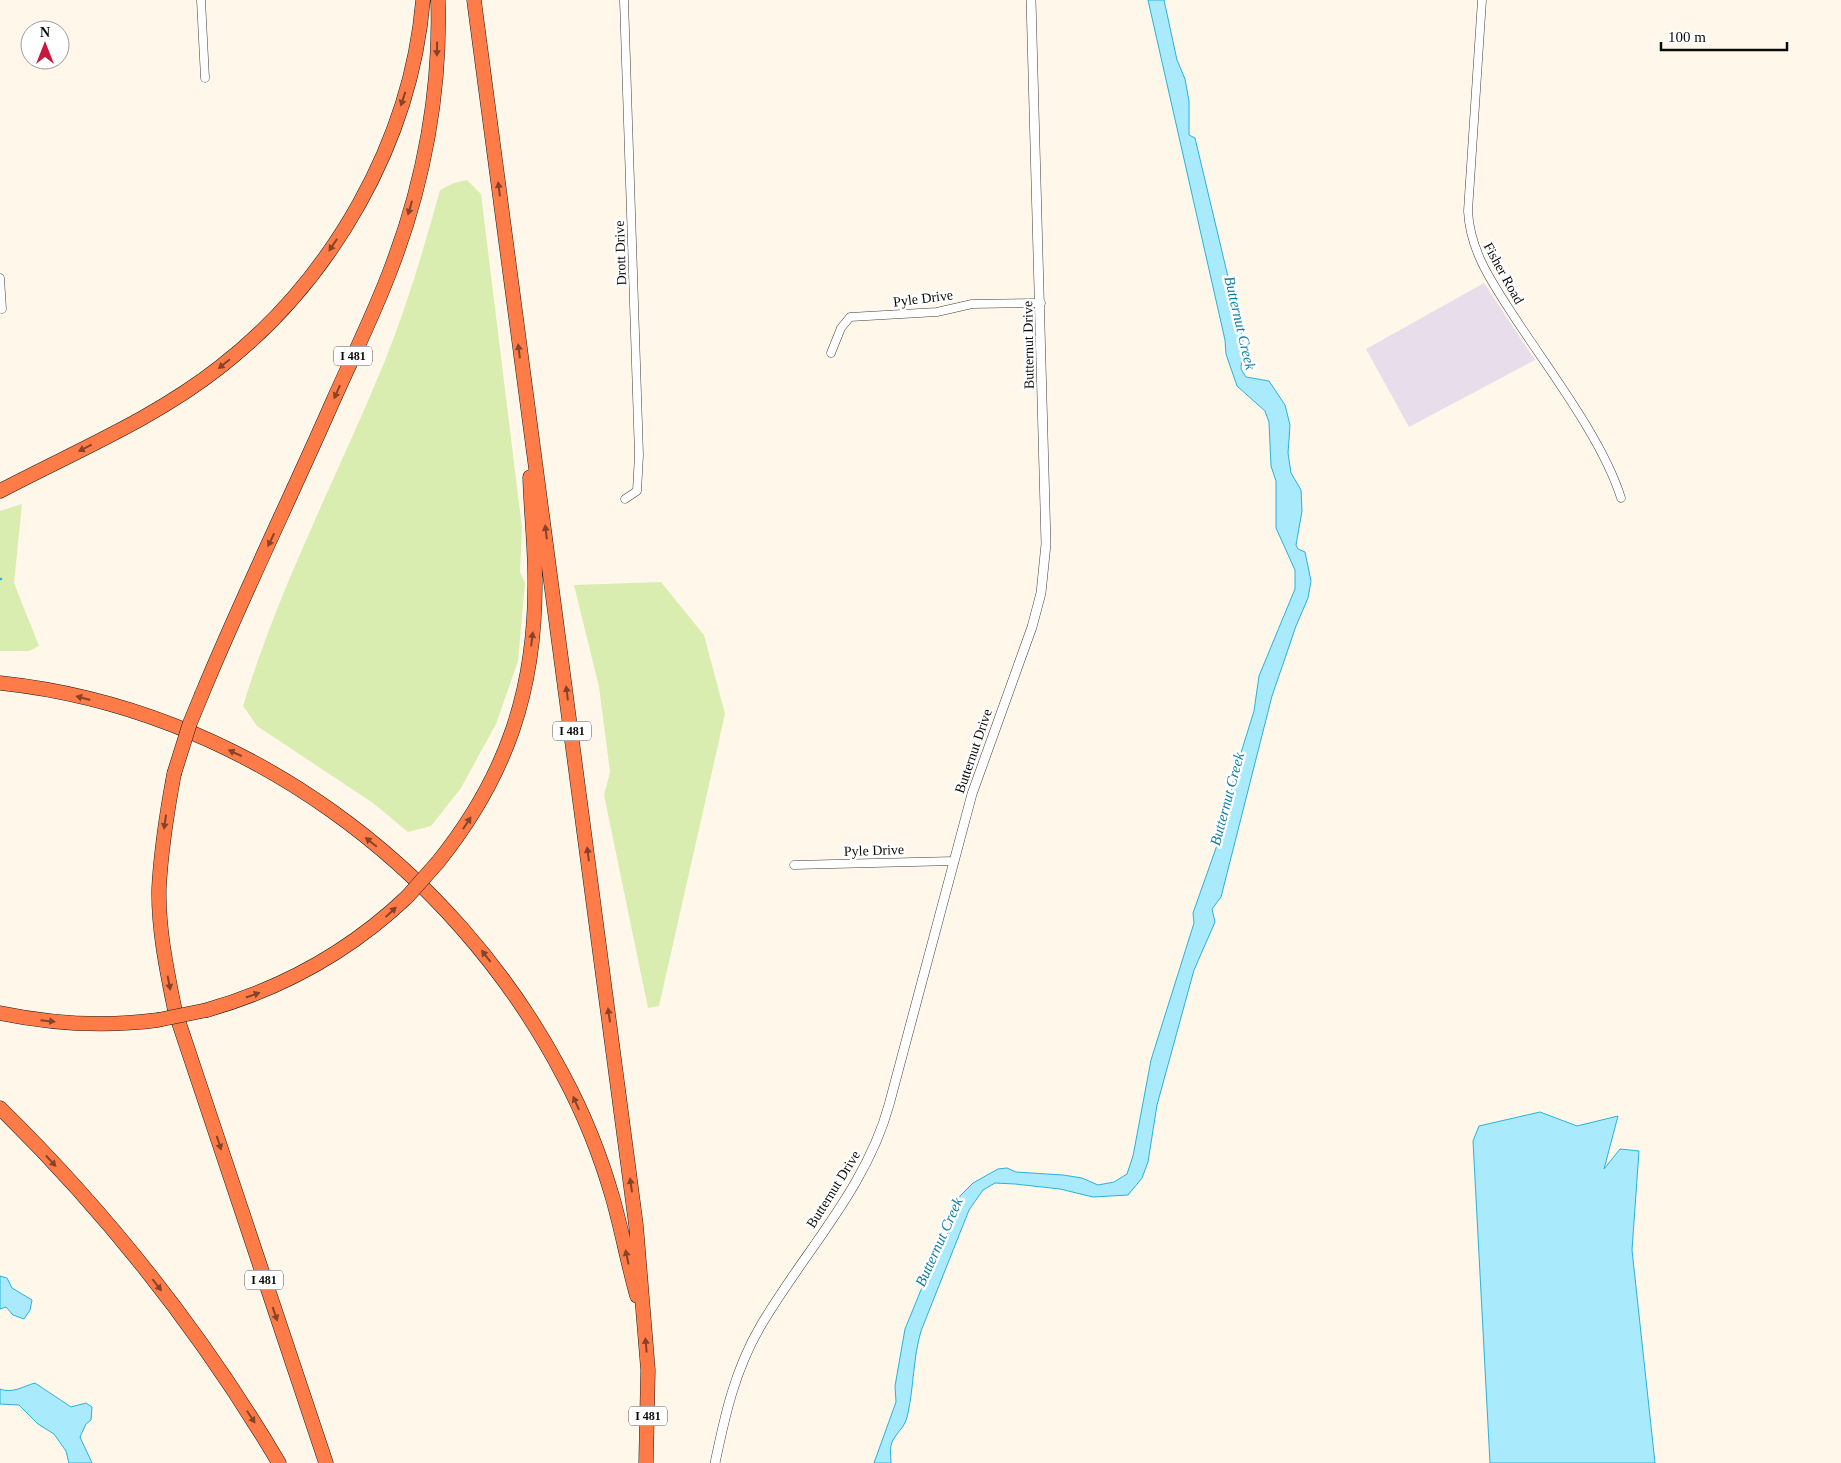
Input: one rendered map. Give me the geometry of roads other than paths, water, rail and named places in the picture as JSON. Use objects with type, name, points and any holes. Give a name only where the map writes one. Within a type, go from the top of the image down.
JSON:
[{"type":"highway","points":[[0,491],[148,415],[219,368],[262,332],[312,276],[357,208],[396,121],[408,84],[423,0]]},
{"type":"highway","name":"I 481","points":[[326,1463],[175,1011],[164,951],[159,889],[165,820],[174,774],[190,722],[376,304],[402,237],[421,171],[433,106],[437,63],[438,0]]},
{"type":"highway","name":"I 481","points":[[474,0],[525,399],[544,520],[639,1255],[648,1370],[646,1463]]},
{"type":"highway","points":[[0,1013],[32,1020],[109,1024],[158,1020],[207,1010],[262,992],[309,970],[359,938],[407,897],[438,862],[464,828],[487,793],[502,759],[520,709],[528,675],[533,628],[535,578],[525,399]]},
{"type":"highway","points":[[0,683],[49,690],[128,710],[184,730],[262,766],[338,814],[425,888],[460,925],[515,995],[564,1077],[593,1141],[612,1196],[644,1321]]},
{"type":"highway","points":[[0,1108],[81,1193],[128,1247],[183,1317],[220,1369],[279,1463]]},
{"type":"street","points":[[202,0],[205,78]]},
{"type":"street","name":"Drott Drive","points":[[624,0],[639,455],[636,491],[625,499]]},
{"type":"street","name":"Butternut Drive","points":[[715,1463],[726,1410],[738,1372],[760,1328],[855,1185],[878,1139],[889,1105],[972,794],[1032,627],[1044,577],[1046,544],[1041,303],[1031,0]]},
{"type":"street","name":"Fisher Road","points":[[1482,0],[1468,211],[1472,243],[1493,282],[1590,435],[1621,498]]},
{"type":"street","points":[[0,278],[2,309]]},
{"type":"street","name":"Pyle Drive","points":[[831,353],[841,328],[850,317],[937,312],[972,304],[1041,303]]},
{"type":"street","name":"Pyle Drive","points":[[794,865],[954,861]]},
{"type":"water","name":"Butternut Creek","points":[[1148,0],[1164,0],[1177,60],[1185,79],[1189,101],[1189,135],[1195,138],[1243,340],[1241,369],[1246,377],[1269,381],[1285,405],[1290,425],[1288,453],[1291,473],[1301,490],[1302,511],[1296,545],[1298,549],[1305,552],[1311,581],[1308,598],[1296,626],[1272,696],[1221,897],[1212,909],[1215,922],[1194,970],[1157,1105],[1148,1162],[1142,1178],[1128,1195],[1093,1197],[1060,1189],[995,1183],[983,1190],[969,1210],[921,1331],[916,1351],[907,1418],[892,1443],[890,1451],[891,1463],[874,1463],[896,1402],[895,1386],[905,1329],[932,1263],[937,1244],[948,1233],[955,1201],[973,1183],[998,1169],[1007,1168],[1016,1172],[1082,1178],[1098,1185],[1114,1182],[1127,1174],[1133,1156],[1151,1060],[1194,923],[1193,913],[1226,820],[1235,772],[1254,711],[1259,676],[1295,589],[1295,570],[1276,528],[1276,481],[1271,466],[1269,422],[1265,411],[1237,386],[1226,354],[1225,340]]},
{"type":"water","points":[[1540,1112],[1577,1126],[1618,1116],[1604,1169],[1620,1149],[1639,1151],[1632,1250],[1655,1463],[1490,1463],[1473,1141],[1479,1126]]},
{"type":"water","points":[[0,1276],[7,1278],[12,1288],[32,1300],[30,1310],[24,1319],[13,1315],[6,1307],[0,1309]]},
{"type":"water","points":[[35,1383],[71,1407],[86,1403],[92,1407],[91,1420],[86,1424],[80,1437],[92,1463],[69,1463],[66,1451],[54,1434],[38,1424],[19,1405],[0,1404],[0,1389],[9,1391]]}]
